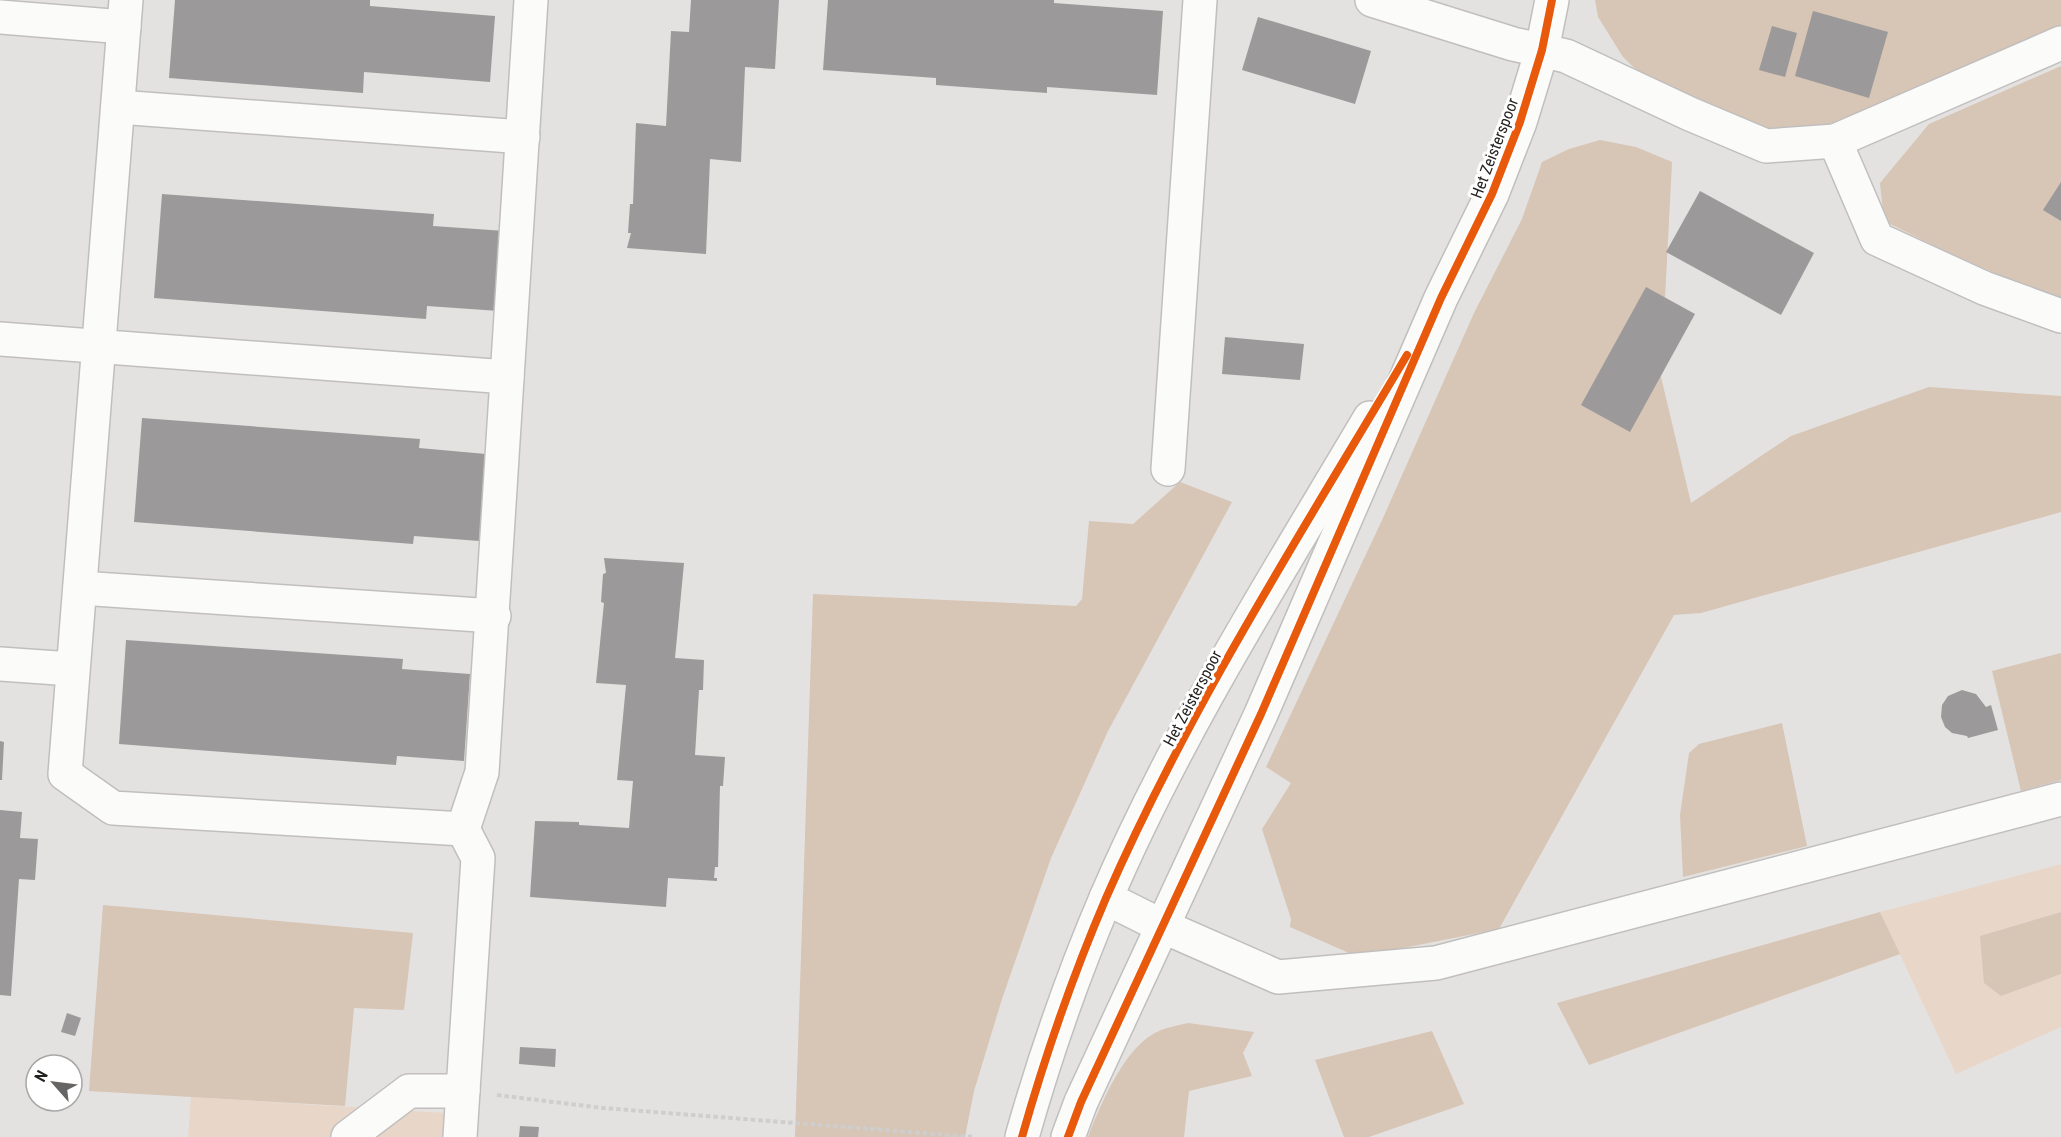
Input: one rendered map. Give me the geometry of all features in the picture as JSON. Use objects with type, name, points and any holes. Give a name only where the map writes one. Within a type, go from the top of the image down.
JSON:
[{"type":"street","points":[[460,1137],[478,858],[464,829],[482,772],[494,616],[531,0]]},
{"type":"street","points":[[1167,469],[1200,0]]},
{"type":"street","points":[[1371,0],[1566,56],[1690,114],[1766,146],[1835,141],[2061,43]]},
{"type":"street","name":"Het Zeisterspoor","points":[[1068,1137],[1162,926],[1261,714],[1441,298],[1492,194],[1520,122],[1542,50],[1552,0]]},
{"type":"street","points":[[0,17],[125,13],[65,774],[113,808],[464,829]]},
{"type":"street","points":[[118,107],[523,137]]},
{"type":"street","points":[[1835,141],[1877,239],[1984,288],[2061,316]]},
{"type":"street","name":"Het Zeisterspoor","points":[[1022,1137],[1045,1060],[1106,898],[1212,685],[1441,298]]},
{"type":"street","points":[[0,339],[507,377]]},
{"type":"street","points":[[80,588],[494,616]]},
{"type":"street","points":[[0,663],[72,669]]},
{"type":"street","points":[[1106,898],[1162,926],[1278,977],[1436,963],[2061,798]]},
{"type":"street","points":[[348,1137],[409,1090],[463,1091]]},
{"type":"path","points":[[463,1091],[615,1109],[974,1137]]},
{"type":"shaded area","points":[[1595,0],[2061,0],[2061,30],[1838,125],[1794,133],[1735,130],[1654,87],[1623,57],[1598,17]]},
{"type":"shaded area","points":[[2061,66],[2061,303],[1884,221],[1880,183],[1929,124]]},
{"type":"shaded area","points":[[1600,140],[1636,147],[1672,162],[1661,377],[1691,503],[1791,436],[1929,387],[2061,396],[2061,512],[1701,613],[1674,615],[1499,929],[1358,957],[1290,927],[1291,919],[1262,829],[1291,783],[1266,767],[1383,518],[1474,313],[1522,219],[1542,162],[1569,149]]},
{"type":"shaded area","points":[[1180,482],[1232,502],[1108,731],[1051,858],[1002,999],[974,1091],[965,1137],[795,1137],[813,594],[1076,606],[1082,599],[1089,521],[1133,524]]},
{"type":"shaded area","points":[[2061,653],[2061,780],[2021,791],[1992,671]]},
{"type":"shaded area","points":[[1782,723],[1807,846],[1683,877],[1680,815],[1689,753],[1699,744]]},
{"type":"shaded area","points":[[2061,864],[2061,912],[1980,936],[2001,996],[2061,974],[2061,1027],[1956,1074],[1880,912]]},
{"type":"shaded area","points":[[103,905],[413,933],[404,1010],[354,1008],[345,1106],[89,1091]]},
{"type":"shaded area","points":[[1880,912],[1900,954],[1589,1065],[1557,1003]]},
{"type":"shaded area","points":[[2061,912],[2061,974],[2001,996],[1984,983],[1980,936]]},
{"type":"shaded area","points":[[1188,1023],[1254,1032],[1243,1053],[1252,1076],[1189,1091],[1184,1137],[1088,1137],[1107,1092],[1136,1048],[1148,1037],[1161,1030]]},
{"type":"shaded area","points":[[1432,1031],[1464,1104],[1369,1137],[1344,1137],[1315,1060]]},
{"type":"shaded area","points":[[191,1097],[463,1114],[461,1137],[188,1137]]},
{"type":"building","points":[[175,0],[370,0],[370,6],[495,16],[490,82],[364,72],[363,93],[169,78]]},
{"type":"building","points":[[691,0],[779,0],[775,69],[745,67],[741,162],[710,159],[706,254],[627,248],[631,233],[628,233],[630,204],[633,204],[636,123],[666,126],[671,31],[689,32]]},
{"type":"building","points":[[828,0],[1054,0],[1054,3],[1163,11],[1157,95],[1047,87],[1047,93],[936,85],[936,78],[823,70]]},
{"type":"building","points":[[1813,11],[1888,32],[1869,98],[1795,76]]},
{"type":"building","points":[[1258,17],[1371,51],[1355,104],[1242,70]]},
{"type":"building","points":[[1772,26],[1797,33],[1785,77],[1759,70]]},
{"type":"building","points":[[2061,182],[2061,221],[2043,210]]},
{"type":"building","points":[[1700,191],[1814,253],[1781,315],[1666,252]]},
{"type":"building","points":[[162,194],[434,214],[433,226],[505,231],[499,311],[427,306],[426,319],[154,298]]},
{"type":"building","points":[[1646,287],[1695,314],[1630,432],[1581,405]]},
{"type":"building","points":[[1225,337],[1304,344],[1300,380],[1222,374]]},
{"type":"building","points":[[142,418],[420,439],[419,448],[486,454],[479,541],[414,536],[413,544],[134,522]]},
{"type":"building","points":[[604,558],[684,563],[675,658],[704,660],[703,690],[699,690],[695,755],[725,757],[723,786],[720,786],[718,867],[715,867],[714,878],[717,878],[717,881],[668,878],[666,907],[530,897],[535,821],[579,822],[579,825],[629,828],[633,781],[617,780],[626,685],[596,683],[604,603],[601,602],[603,574],[606,573]]},
{"type":"building","points":[[126,640],[403,659],[402,669],[470,674],[464,761],[397,756],[396,765],[119,744]]},
{"type":"building","points":[[1962,690],[1976,694],[1986,707],[1991,705],[1998,730],[1968,738],[1952,733],[1945,727],[1941,717],[1942,705],[1948,696]]},
{"type":"building","points":[[0,741],[4,742],[2,780],[0,780]]},
{"type":"building","points":[[0,810],[22,812],[20,838],[38,839],[35,880],[19,879],[11,996],[0,995]]},
{"type":"building","points":[[67,1013],[81,1018],[75,1036],[61,1032]]},
{"type":"building","points":[[520,1047],[556,1049],[555,1067],[519,1064]]},
{"type":"building","points":[[520,1126],[539,1127],[538,1137],[519,1137]]},
{"type":"cycle path","points":[[1068,1137],[1081,1102],[1261,714],[1441,298],[1492,194],[1520,122],[1542,50],[1552,0]]},
{"type":"cycle path","points":[[1022,1137],[1071,986],[1106,898],[1138,827],[1210,689],[1248,622],[1407,355]]}]
